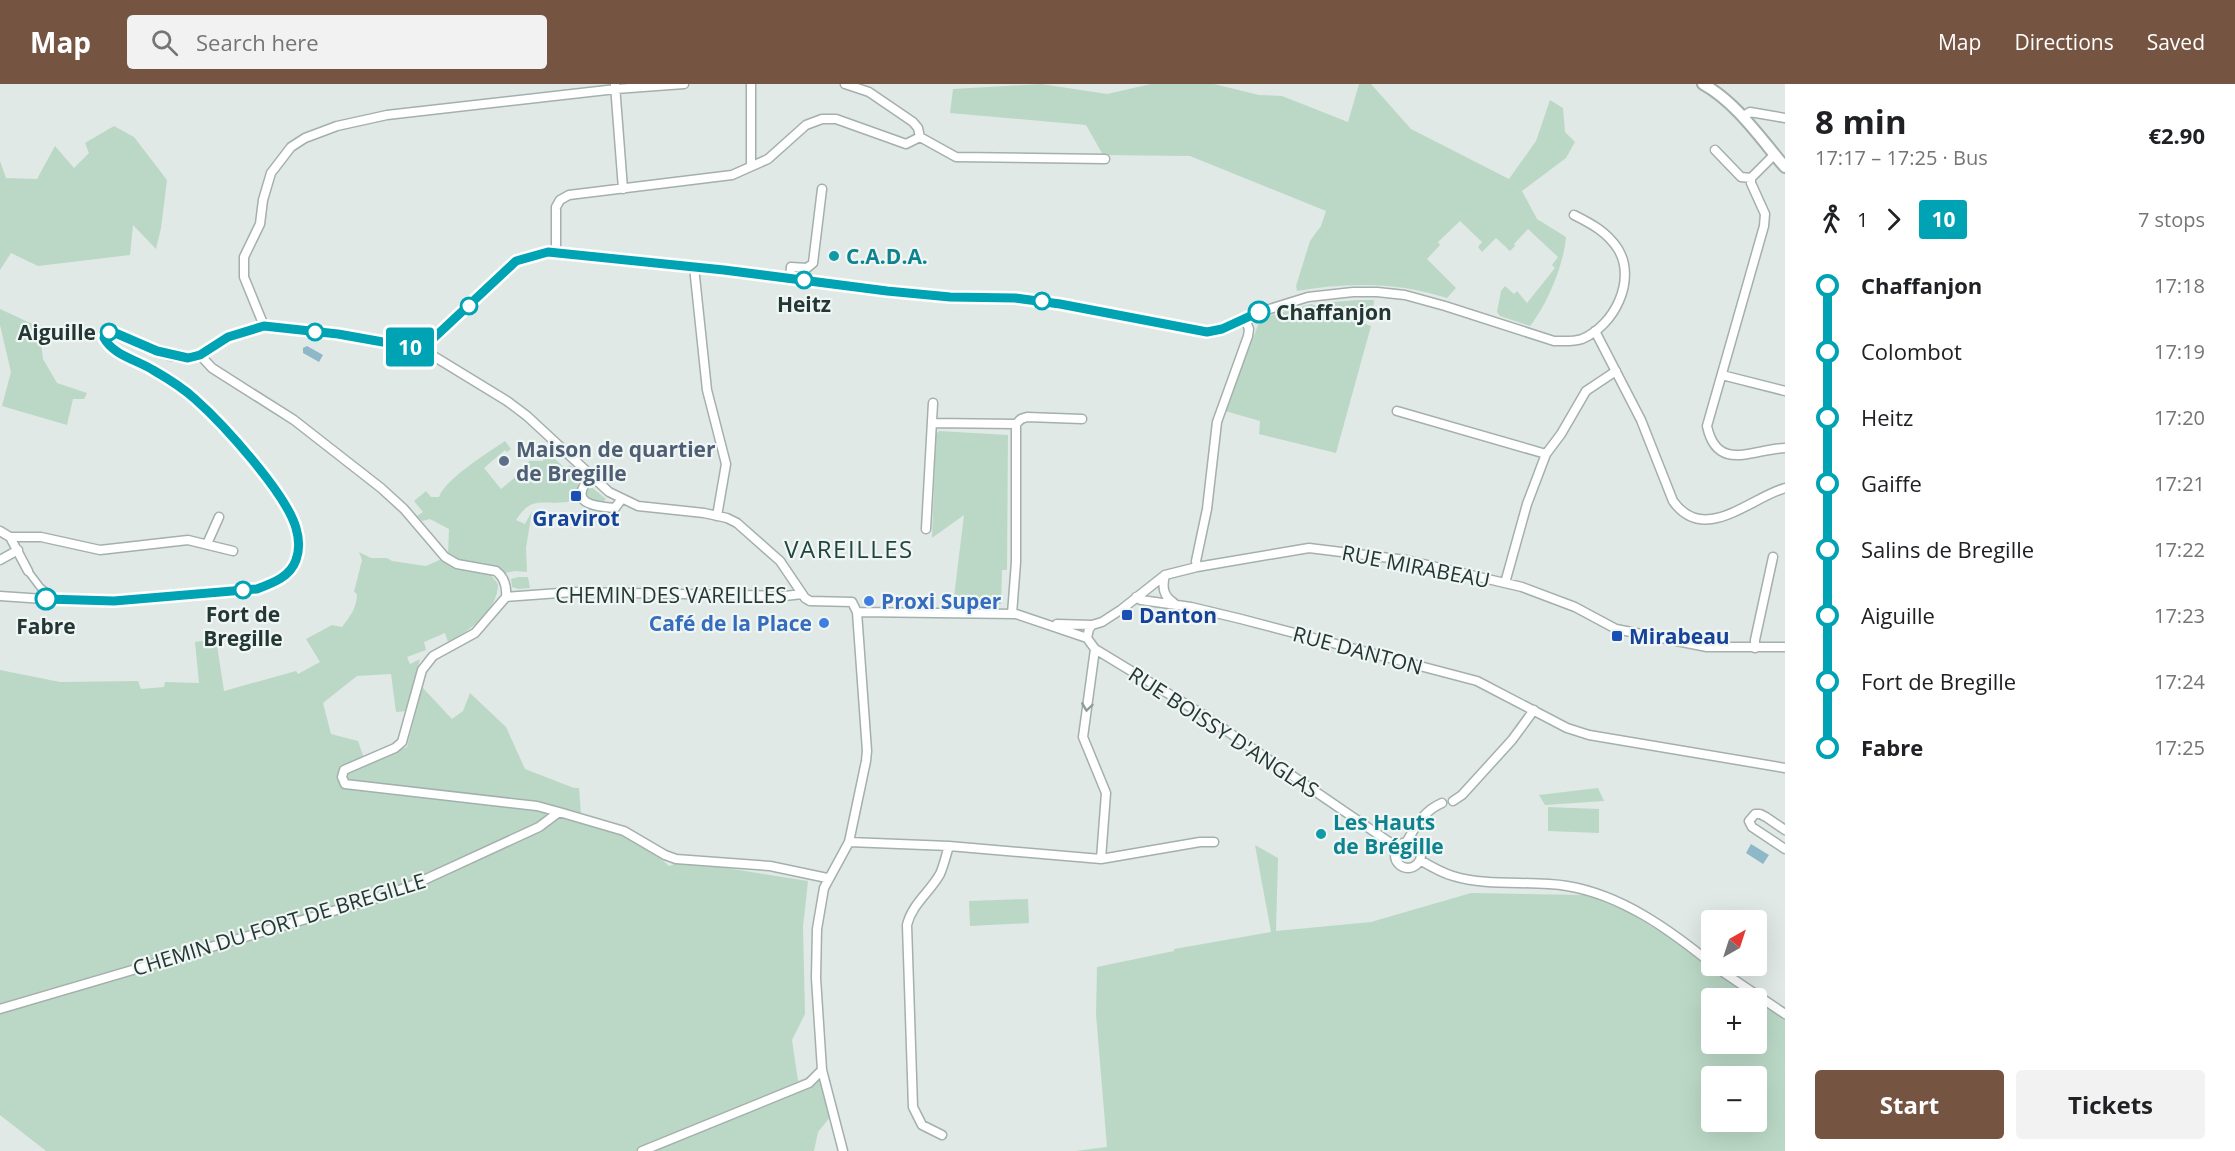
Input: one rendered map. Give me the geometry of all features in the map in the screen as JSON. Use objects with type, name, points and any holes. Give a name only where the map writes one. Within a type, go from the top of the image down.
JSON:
[{"type":"street","points":[[264,326],[244,277],[244,257],[260,224],[263,200],[271,173],[291,147],[305,138],[337,126],[387,115],[615,87],[684,84]]},
{"type":"street","points":[[751,84],[751,166]]},
{"type":"street","points":[[845,84],[869,92],[913,122],[918,128],[920,137],[956,157],[1105,159]]},
{"type":"street","points":[[1703,84],[1742,117],[1785,167]]},
{"type":"street","points":[[615,87],[622,189]]},
{"type":"street","points":[[1742,117],[1750,112],[1785,118]]},
{"type":"street","points":[[556,253],[556,207],[569,195],[732,175],[768,159],[806,125],[822,119],[836,119],[906,144],[920,137]]},
{"type":"street","points":[[1715,150],[1741,177],[1751,178]]},
{"type":"street","points":[[1774,155],[1751,178],[1751,183],[1765,214],[1764,226],[1707,426],[1710,438],[1717,448],[1726,454],[1735,456],[1785,448]]},
{"type":"street","points":[[790,279],[791,267],[807,268],[813,263],[822,189]]},
{"type":"street","points":[[422,349],[516,261],[548,252],[887,291],[950,297],[1015,298],[1060,304],[1207,332],[1222,329],[1260,312],[1308,297],[1353,292],[1405,295],[1554,341],[1568,342],[1582,339],[1610,317],[1624,286],[1623,263],[1619,251],[1600,228],[1574,215]]},
{"type":"street","points":[[694,267],[707,390],[726,464],[717,516]]},
{"type":"street","points":[[1197,567],[1196,561],[1207,509],[1217,422],[1248,336],[1249,329],[1245,319]]},
{"type":"street","points":[[0,596],[114,601],[257,589],[276,582],[287,574],[296,560],[299,543],[296,526],[271,485],[235,440],[194,398],[152,369],[108,346],[104,338],[105,334],[113,332],[171,356],[188,358],[200,355],[228,337],[264,326],[338,334],[422,349],[507,401],[590,477],[621,500],[638,506],[717,516],[737,523],[788,571],[802,594]]},
{"type":"street","points":[[1595,331],[1641,420],[1673,501],[1678,508],[1686,514],[1706,519],[1724,518],[1785,488]]},
{"type":"street","points":[[200,355],[212,368],[294,420],[381,488],[404,509],[446,557],[457,564],[496,571],[503,580],[506,597],[475,633],[427,662],[422,670],[404,738],[399,746],[348,767],[344,770],[342,777],[345,784],[529,805],[624,831],[676,859],[770,866],[827,878]]},
{"type":"street","points":[[1505,583],[1527,504],[1546,454],[1561,434],[1586,391],[1616,371]]},
{"type":"street","points":[[1722,375],[1785,391]]},
{"type":"street","points":[[926,529],[933,403]]},
{"type":"street","points":[[1397,411],[1546,454]]},
{"type":"street","points":[[932,423],[1016,424],[1028,417],[1082,419]]},
{"type":"street","points":[[1012,614],[1016,562],[1016,424]]},
{"type":"street","points":[[590,477],[582,492],[585,502],[591,506],[615,508],[621,500]]},
{"type":"street","points":[[207,544],[219,517]]},
{"type":"street","points":[[0,531],[10,537],[28,571],[46,592]]},
{"type":"street","points":[[10,537],[41,537],[100,550],[188,540],[233,551]]},
{"type":"street","name":"RUE MIRABEAU","points":[[1089,632],[1166,576],[1197,567],[1309,548],[1406,560],[1522,587],[1575,607],[1616,629],[1707,647],[1785,647]]},
{"type":"street","points":[[0,560],[18,550]]},
{"type":"street","points":[[1755,648],[1773,557]]},
{"type":"street","points":[[1166,576],[1164,591],[1166,597],[1177,605]]},
{"type":"street","name":"CHEMIN DES VAREILLES","points":[[506,597],[573,592],[785,596],[802,594],[810,601],[852,602],[857,612],[1012,614],[1089,632]]},
{"type":"street","name":"RUE DANTON","points":[[1136,597],[1141,600],[1177,605],[1241,619],[1477,681],[1567,728],[1589,735],[1785,768]]},
{"type":"street","points":[[843,1151],[822,1070],[816,960],[824,888],[827,878],[836,867],[849,842],[867,751],[857,612]]},
{"type":"street","name":"CHEMIN DES VAREILLES","points":[[1041,621],[1089,632]]},
{"type":"street","name":"RUE BOISSY D'ANGLAS","points":[[1089,632],[1095,649],[1202,714],[1402,845]]},
{"type":"street","points":[[1095,649],[1083,736],[1106,793],[1101,859]]},
{"type":"street","points":[[1453,801],[1462,795],[1512,740],[1534,710]]},
{"type":"street","points":[[1402,845],[1418,846],[1421,854],[1420,861],[1412,867],[1400,865],[1396,858],[1402,845],[1422,817],[1431,808],[1442,803]]},
{"type":"street","name":"CHEMIN DU FORT DE BREGILLE","points":[[0,1009],[413,885],[539,827],[559,812]]},
{"type":"street","points":[[1785,830],[1760,814],[1755,814],[1749,821],[1752,827],[1785,849]]},
{"type":"street","points":[[849,842],[949,846],[1101,859],[1200,842],[1214,842]]},
{"type":"street","points":[[942,1135],[922,1125],[913,1107],[907,926],[909,916],[915,906],[941,872],[949,846]]},
{"type":"street","points":[[1420,861],[1452,876],[1553,884],[1600,895],[1634,910],[1681,939],[1701,955]]},
{"type":"street","points":[[1729,976],[1785,1014]]},
{"type":"street","points":[[642,1151],[809,1083],[822,1070]]},
{"type":"green space","points":[[1041,84],[1107,94],[1151,84],[1214,84],[1259,95],[1282,96],[1348,122],[1359,84],[1371,84],[1411,129],[1509,179],[1536,141],[1550,100],[1563,108],[1565,132],[1575,142],[1566,158],[1522,191],[1537,219],[1566,237],[1554,284],[1543,307],[1530,326],[1500,316],[1497,312],[1501,291],[1505,286],[1514,294],[1517,291],[1527,303],[1555,268],[1552,265],[1558,257],[1528,229],[1510,251],[1496,238],[1482,252],[1478,247],[1482,242],[1460,221],[1438,242],[1440,245],[1427,259],[1456,288],[1447,298],[1410,289],[1373,285],[1335,286],[1297,291],[1296,286],[1310,241],[1321,226],[1326,211],[1190,156],[1103,155],[1086,125],[950,113],[953,89]]},
{"type":"green space","points":[[114,126],[134,137],[167,180],[156,249],[133,225],[130,255],[38,266],[11,253],[0,270],[0,161],[6,178],[37,179],[55,146],[74,168],[89,153],[85,143]]},
{"type":"green space","points":[[1374,300],[1373,311],[1362,308],[1355,315],[1321,303]]},
{"type":"green space","points":[[1311,304],[1371,326],[1336,453],[1259,434],[1260,421],[1225,411],[1258,325],[1265,317]]},
{"type":"green space","points":[[0,309],[39,327],[43,359],[57,383],[87,393],[84,399],[73,399],[67,425],[2,406],[11,372],[0,325]]},
{"type":"green space","points":[[939,431],[1008,435],[1007,570],[1002,570],[1001,604],[953,605],[964,515],[932,538],[936,434]]},
{"type":"green space","points":[[505,441],[511,449],[507,452],[505,450],[484,468],[501,489],[524,470],[529,461],[543,461],[547,452],[566,469],[570,465],[580,474],[577,491],[568,502],[532,504],[516,520],[525,524],[532,511],[526,548],[527,572],[505,573],[498,569],[454,558],[448,553],[449,529],[430,519],[422,521],[417,516],[423,512],[414,501],[426,491],[431,497],[439,497],[458,474]]},
{"type":"green space","points":[[589,485],[606,499],[598,503],[590,499],[586,494]]},
{"type":"green space","points":[[359,552],[371,558],[387,558],[392,561],[426,566],[442,559],[457,569],[491,575],[498,584],[497,594],[488,611],[473,626],[448,642],[445,633],[424,642],[426,650],[407,657],[410,664],[420,659],[407,711],[396,712],[391,674],[357,676],[323,703],[331,734],[358,741],[366,764],[407,747],[422,687],[452,719],[463,711],[470,693],[506,727],[525,769],[579,788],[581,814],[564,813],[614,829],[647,846],[669,866],[683,861],[808,881],[803,927],[805,1014],[792,1040],[798,1081],[817,1073],[831,1116],[818,1132],[814,1151],[46,1151],[0,1115],[0,670],[60,682],[138,681],[141,689],[164,687],[165,682],[199,683],[195,642],[216,639],[224,691],[296,671],[298,674],[320,662],[306,639],[332,625],[342,627],[356,604],[357,594],[354,592],[362,560]]},
{"type":"green space","points":[[528,577],[530,588],[512,587],[511,579]]},
{"type":"green space","points":[[1598,788],[1604,801],[1545,805],[1539,795]]},
{"type":"green space","points":[[1548,807],[1599,809],[1599,833],[1548,831]]},
{"type":"green space","points":[[1255,845],[1278,858],[1276,931],[1371,922],[1471,893],[1587,895],[1628,912],[1685,947],[1701,959],[1701,976],[1724,976],[1740,988],[1701,988],[1701,1054],[1767,1054],[1767,1006],[1785,1017],[1785,1151],[1075,1151],[1107,1147],[1096,1014],[1097,967],[1174,951],[1174,949],[1271,932]]},
{"type":"green space","points":[[1028,899],[1029,923],[970,926],[969,901]]},
{"type":"water","points":[[307,346],[323,355],[319,362],[303,353],[303,348]]},
{"type":"water","points":[[1751,844],[1769,855],[1763,864],[1746,853]]},
{"type":"bus line","name":"10","points":[[46,599],[114,601],[257,589],[276,582],[287,574],[296,560],[299,543],[296,526],[271,485],[235,440],[194,398],[152,369],[108,346],[104,338],[109,332],[171,356],[188,358],[200,355],[220,340],[264,326],[338,334],[422,349],[516,261],[548,252],[724,270],[887,291],[950,297],[1015,298],[1060,304],[1199,332],[1222,329],[1259,312]]},
{"type":"place","name":"C.A.D.A.","points":[[834,256]]},
{"type":"place","name":"Heitz","points":[[804,280]]},
{"type":"place","name":"Chaffanjon","points":[[1259,312]]},
{"type":"place","name":"Aiguille","points":[[109,332]]},
{"type":"place","name":"Maison de quartier de Bregille","points":[[504,461]]},
{"type":"place","name":"Gravirot","points":[[576,496]]},
{"type":"place","name":"Fort de Bregille","points":[[243,590]]},
{"type":"place","name":"Fabre","points":[[46,599]]},
{"type":"place","name":"Proxi Super","points":[[869,601]]},
{"type":"place","name":"Danton","points":[[1127,615]]},
{"type":"place","name":"Café de la Place","points":[[824,623]]},
{"type":"place","name":"Mirabeau","points":[[1617,636]]},
{"type":"place","name":"Les Hauts de Brégille","points":[[1321,834]]},
{"type":"district","name":"VAREILLES","points":[[849,548]]}]
